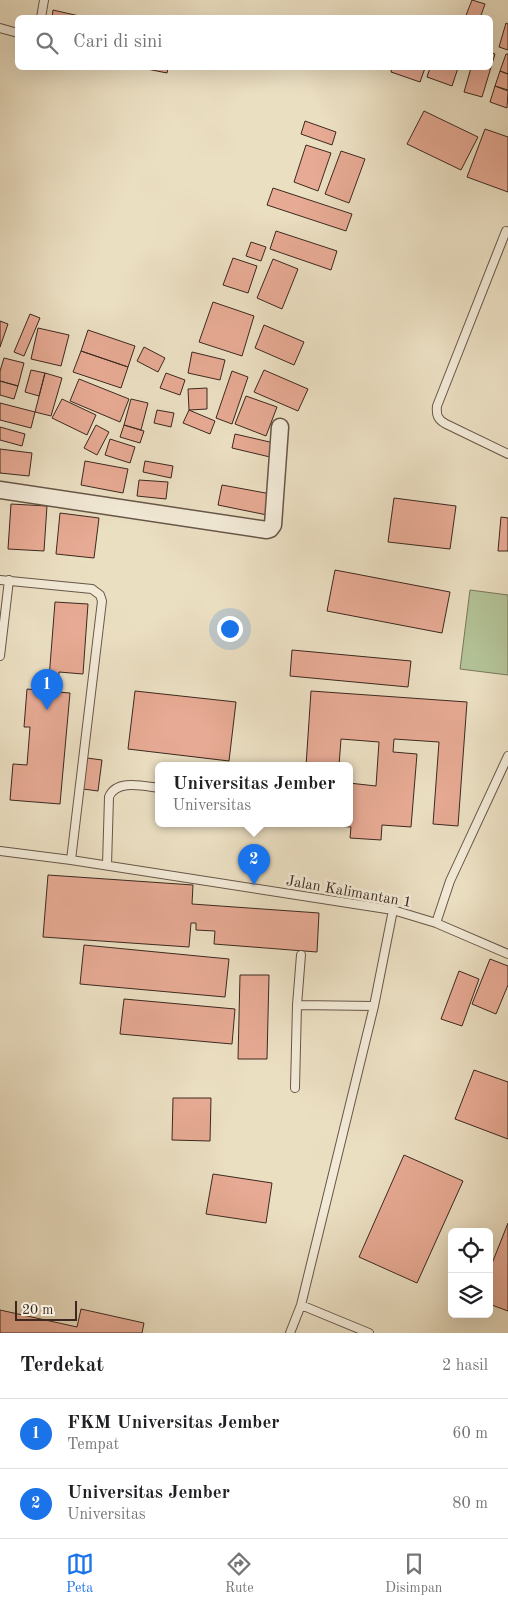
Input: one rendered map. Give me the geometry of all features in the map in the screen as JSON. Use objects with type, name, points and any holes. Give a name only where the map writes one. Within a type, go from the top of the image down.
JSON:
[{"type":"street","points":[[0,490],[269,530],[273,524],[280,427]]},
{"type":"lane","points":[[42,15],[44,0]]},
{"type":"lane","points":[[0,28],[15,32]]},
{"type":"lane","points":[[506,231],[437,406],[437,414],[440,420],[446,424],[508,454]]},
{"type":"lane","points":[[0,580],[92,589],[98,593],[102,601],[71,860]]},
{"type":"lane","points":[[0,656],[9,580]]},
{"type":"lane","points":[[436,922],[450,881],[508,756]]},
{"type":"lane","points":[[106,865],[109,797],[111,792],[118,787],[131,785],[155,788]]},
{"type":"lane","name":"Jalan Kalimantan 1","points":[[0,851],[106,865],[393,910],[436,922],[508,954]]},
{"type":"lane","points":[[290,1333],[300,1305],[374,1006],[393,910]]},
{"type":"lane","points":[[295,1088],[297,1005],[301,955]]},
{"type":"lane","points":[[297,1005],[374,1006]]},
{"type":"lane","points":[[300,1305],[369,1333]]},
{"type":"green space","points":[[470,590],[508,595],[508,675],[460,669]]},
{"type":"building","points":[[472,0],[485,4],[481,15],[466,15]]},
{"type":"building","points":[[53,10],[75,15],[52,15]]},
{"type":"building","points":[[506,23],[508,24],[508,50],[499,47]]},
{"type":"building","points":[[506,54],[508,54],[508,74],[500,71]]},
{"type":"building","points":[[152,70],[168,70],[167,73]]},
{"type":"building","points":[[392,70],[424,70],[420,82],[391,72]]},
{"type":"building","points":[[429,70],[457,70],[452,86],[427,77]]},
{"type":"building","points":[[470,70],[490,70],[482,97],[464,92]]},
{"type":"building","points":[[500,71],[508,74],[508,90],[495,86]]},
{"type":"building","points":[[495,86],[508,91],[507,108],[490,102]]},
{"type":"building","points":[[424,111],[478,137],[461,170],[407,144]]},
{"type":"building","points":[[305,121],[336,132],[332,145],[301,134]]},
{"type":"building","points":[[485,129],[508,137],[508,192],[467,177]]},
{"type":"building","points":[[306,145],[331,153],[318,191],[294,182]]},
{"type":"building","points":[[341,151],[365,159],[349,203],[325,194]]},
{"type":"building","points":[[273,188],[352,214],[346,231],[267,205]]},
{"type":"building","points":[[276,231],[337,251],[331,270],[270,249]]},
{"type":"building","points":[[251,242],[266,247],[261,261],[246,256]]},
{"type":"building","points":[[233,258],[257,266],[248,293],[223,285]]},
{"type":"building","points":[[273,259],[298,269],[282,309],[257,298]]},
{"type":"building","points":[[213,302],[254,316],[242,356],[199,342]]},
{"type":"building","points":[[30,314],[40,318],[24,356],[14,352]]},
{"type":"building","points":[[0,321],[8,324],[0,347]]},
{"type":"building","points":[[264,325],[304,342],[294,365],[255,348]]},
{"type":"building","points":[[38,328],[69,335],[61,366],[31,359]]},
{"type":"building","points":[[88,330],[135,346],[128,367],[81,351]]},
{"type":"building","points":[[144,347],[165,358],[158,372],[137,361]]},
{"type":"building","points":[[81,351],[128,367],[121,388],[73,372]]},
{"type":"building","points":[[192,352],[225,360],[220,380],[188,373]]},
{"type":"building","points":[[4,358],[24,363],[18,386],[0,381],[0,371]]},
{"type":"building","points":[[31,370],[45,373],[39,396],[25,392]]},
{"type":"building","points":[[264,370],[308,389],[298,411],[254,392]]},
{"type":"building","points":[[232,371],[248,377],[232,424],[216,418]]},
{"type":"building","points":[[45,373],[62,378],[51,416],[35,412]]},
{"type":"building","points":[[166,373],[185,380],[180,395],[160,388]]},
{"type":"building","points":[[79,379],[129,399],[120,422],[70,401]]},
{"type":"building","points":[[0,381],[18,386],[14,399],[0,395]]},
{"type":"building","points":[[207,388],[207,409],[189,410],[188,389]]},
{"type":"building","points":[[246,396],[277,407],[266,436],[235,424]]},
{"type":"building","points":[[62,399],[96,415],[87,435],[52,418]]},
{"type":"building","points":[[131,399],[148,403],[141,430],[124,425]]},
{"type":"building","points":[[0,403],[35,412],[31,428],[0,420]]},
{"type":"building","points":[[157,410],[174,413],[171,427],[154,423]]},
{"type":"building","points":[[189,410],[215,421],[210,434],[183,423]]},
{"type":"building","points":[[96,425],[109,432],[97,455],[84,448]]},
{"type":"building","points":[[124,425],[144,431],[140,443],[120,437]]},
{"type":"building","points":[[0,427],[25,434],[22,446],[0,440]]},
{"type":"building","points":[[235,434],[274,443],[270,457],[232,448]]},
{"type":"building","points":[[110,439],[135,447],[130,463],[105,455]]},
{"type":"building","points":[[0,449],[32,453],[29,476],[0,473]]},
{"type":"building","points":[[85,461],[128,469],[123,493],[81,485]]},
{"type":"building","points":[[145,461],[173,466],[171,478],[143,472]]},
{"type":"building","points":[[139,480],[168,482],[166,499],[137,496]]},
{"type":"building","points":[[222,485],[271,494],[267,515],[218,505]]},
{"type":"building","points":[[394,498],[456,506],[450,549],[388,542]]},
{"type":"building","points":[[11,504],[47,506],[44,551],[8,549]]},
{"type":"building","points":[[60,513],[99,518],[94,558],[56,554]]},
{"type":"building","points":[[501,517],[508,518],[508,551],[498,551]]},
{"type":"building","points":[[335,570],[450,592],[442,633],[327,611]]},
{"type":"building","points":[[55,602],[88,604],[83,674],[59,672],[58,692],[70,693],[60,804],[10,800],[13,764],[27,765],[30,727],[24,727],[27,689],[48,691]]},
{"type":"building","points":[[292,650],[411,661],[408,687],[290,676]]},
{"type":"building","points":[[135,691],[236,702],[229,761],[128,749]]},
{"type":"building","points":[[311,691],[467,702],[458,826],[433,824],[439,742],[394,739],[393,752],[417,754],[411,827],[382,825],[381,840],[350,838],[351,827],[353,827],[353,783],[376,786],[379,742],[341,739],[339,762],[306,762]]},
{"type":"building","points":[[87,758],[102,760],[98,791],[83,789]]},
{"type":"building","points":[[48,875],[193,885],[192,904],[319,913],[317,952],[214,944],[215,931],[196,930],[196,923],[191,923],[189,947],[43,937]]},
{"type":"building","points":[[84,945],[229,959],[225,997],[80,984]]},
{"type":"building","points":[[490,959],[508,966],[508,985],[496,1014],[472,1004]]},
{"type":"building","points":[[459,971],[479,979],[462,1026],[441,1019]]},
{"type":"building","points":[[240,975],[269,975],[267,1059],[238,1059]]},
{"type":"building","points":[[124,999],[235,1009],[232,1044],[120,1034]]},
{"type":"building","points":[[474,1070],[508,1082],[508,1139],[455,1119]]},
{"type":"building","points":[[173,1098],[211,1098],[210,1141],[172,1140]]},
{"type":"building","points":[[404,1155],[463,1181],[417,1283],[359,1257]]},
{"type":"building","points":[[213,1174],[272,1183],[266,1223],[206,1214]]},
{"type":"building","points":[[508,1223],[508,1311],[493,1305],[493,1261]]},
{"type":"building","points":[[81,1309],[144,1323],[142,1333],[0,1333],[0,1310],[77,1327]]},
{"type":"place","name":"FKM Universitas Jember","points":[[47,710]]},
{"type":"place","name":"Universitas Jember","points":[[254,885]]}]
